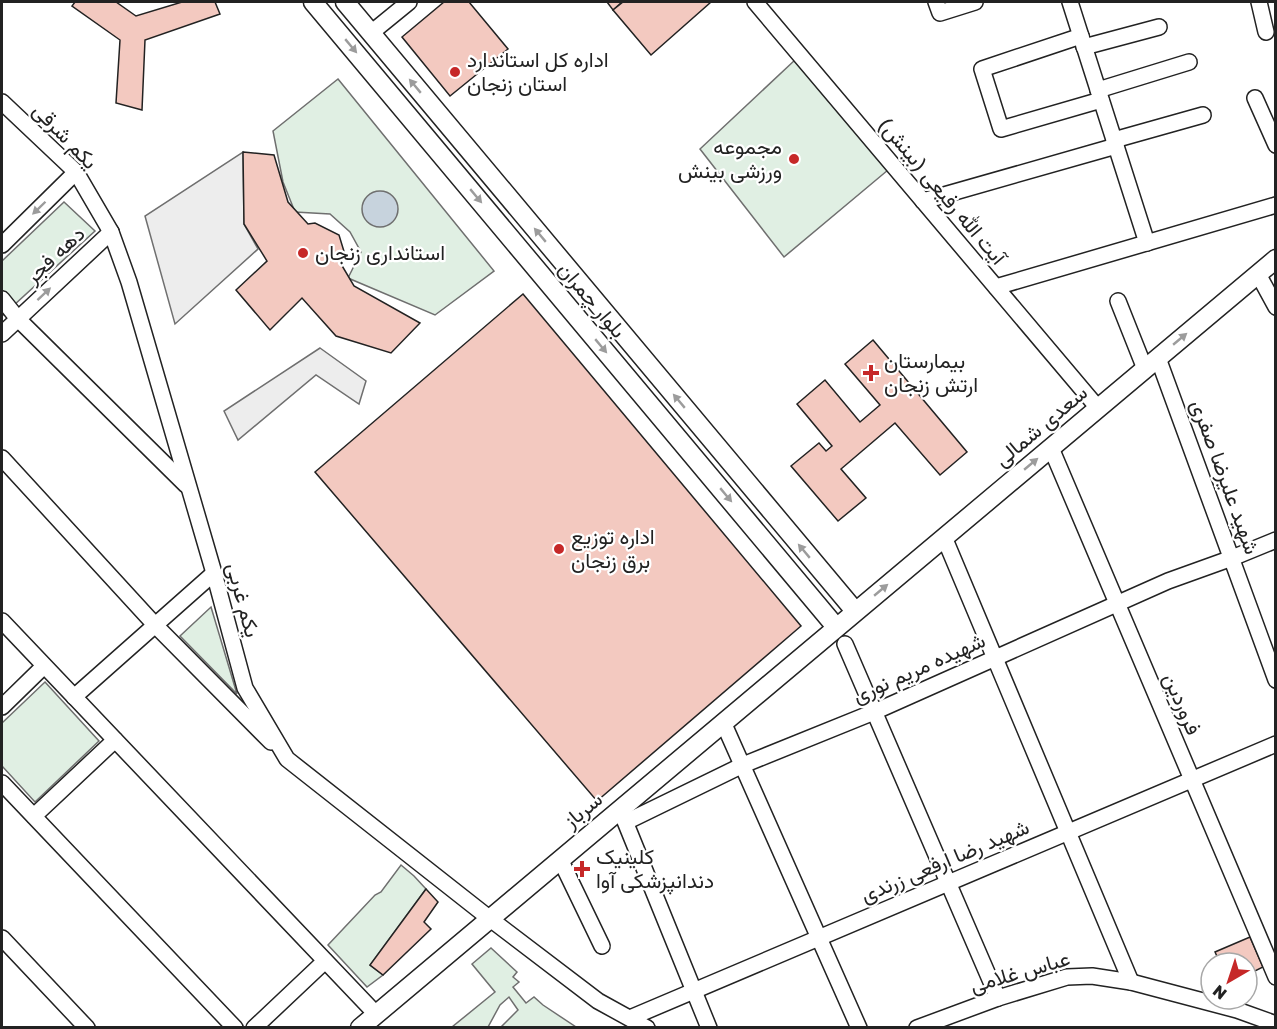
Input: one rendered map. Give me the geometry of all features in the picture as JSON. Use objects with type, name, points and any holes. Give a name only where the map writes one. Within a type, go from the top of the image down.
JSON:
[{"type":"main road","name":"بلوار چمران","points":[[313,2],[836,627]]},
{"type":"main road","name":"بلوار چمران","points":[[345,2],[855,611]]},
{"type":"main road","points":[[538,271],[557,255]]},
{"type":"main road","name":"سعدی شمالی","points":[[836,627],[1275,260]]},
{"type":"main road","points":[[802,587],[812,590],[817,588],[825,576]]},
{"type":"main road","name":"سرباز","points":[[360,1028],[560,859],[623,815],[723,722],[836,627]]},
{"type":"street","points":[[371,33],[409,2]]},
{"type":"street","name":"آیت الله رفیعی (بینش)","points":[[755,2],[1098,408]]},
{"type":"street","points":[[936,2],[940,13],[975,2]]},
{"type":"street","points":[[1070,2],[1147,243]]},
{"type":"street","points":[[1259,2],[1266,32]]},
{"type":"street","points":[[1158,27],[1083,42],[982,69],[1001,129],[1189,62]]},
{"type":"street","points":[[1255,98],[1275,145]]},
{"type":"street","name":"یکم شرقی","points":[[2,102],[76,172],[93,202]]},
{"type":"street","points":[[923,201],[1203,115]]},
{"type":"street","name":"دهه فجر","points":[[2,245],[76,172]]},
{"type":"street","name":"یکم غربی","points":[[93,202],[111,232],[129,282],[245,688],[287,759],[489,918]]},
{"type":"street","points":[[996,287],[1275,205]]},
{"type":"street","name":"دهه فجر","points":[[2,334],[111,232]]},
{"type":"street","points":[[1258,274],[1275,304]]},
{"type":"street","points":[[2,299],[18,319],[189,487]]},
{"type":"street","name":"شهید علیرضا صفری","points":[[1118,301],[1151,363],[1232,558],[1275,680]]},
{"type":"street","name":"فروردین","points":[[1051,448],[1275,977]]},
{"type":"street","points":[[2,458],[156,626],[287,759]]},
{"type":"street","points":[[944,537],[1131,982]]},
{"type":"street","name":"شهیده مریم نوری","points":[[623,815],[874,712],[1168,581],[1275,540]]},
{"type":"street","points":[[74,697],[214,573]]},
{"type":"street","points":[[2,621],[375,1014]]},
{"type":"street","points":[[845,644],[999,998]]},
{"type":"street","points":[[2,707],[44,666]]},
{"type":"street","points":[[723,722],[859,1028]]},
{"type":"street","points":[[34,816],[115,740]]},
{"type":"street","name":"شهید رضا ارفعی زرندی","points":[[630,1018],[1275,744]]},
{"type":"street","points":[[2,783],[235,1028]]},
{"type":"street","points":[[623,815],[709,1028]]},
{"type":"street","points":[[560,859],[602,946]]},
{"type":"street","points":[[489,918],[598,1001],[647,1028]]},
{"type":"street","points":[[2,938],[87,1028]]},
{"type":"street","points":[[254,1028],[325,961]]},
{"type":"street","name":"عباس غلامی","points":[[917,1028],[999,998],[1066,977],[1092,976],[1131,982],[1237,1010],[1275,1024]]},
{"type":"green space","name":"مجموعه ورزشی بینش","points":[[796,59],[888,170],[784,257],[700,149]]},
{"type":"green space","points":[[338,79],[494,271],[435,315],[348,278],[361,252],[350,232],[330,214],[295,212],[283,182],[273,131]]},
{"type":"green space","points":[[64,202],[95,231],[2,316],[2,261]]},
{"type":"green space","points":[[211,607],[237,694],[180,636]]},
{"type":"green space","points":[[45,682],[99,741],[35,802],[2,766],[2,723]]},
{"type":"green space","points":[[401,865],[426,889],[370,965],[383,975],[367,987],[328,945],[375,895],[381,892]]},
{"type":"green space","points":[[491,948],[517,972],[513,977],[519,982],[513,987],[526,1003],[534,997],[576,1027],[501,1027],[518,1010],[509,997],[500,1005],[488,1027],[452,1027],[495,992],[472,964]]},
{"type":"shaded area","points":[[243,152],[244,224],[258,249],[175,324],[145,216]]},
{"type":"shaded area","points":[[380,191],[393,196],[398,209],[393,222],[380,227],[367,222],[362,209],[367,196]]},
{"type":"shaded area","points":[[320,348],[366,381],[359,404],[316,375],[238,440],[224,411]]},
{"type":"building","points":[[75,2],[116,2],[136,16],[182,2],[215,2],[220,14],[145,40],[142,110],[116,103],[120,40],[72,6]]},
{"type":"building","name":"اداره کل استاندارد استان زنجان","points":[[444,2],[469,2],[508,49],[450,96],[402,37]]},
{"type":"building","points":[[607,2],[622,2],[613,10]]},
{"type":"building","points":[[623,2],[711,2],[651,55],[613,10]]},
{"type":"building","name":"استانداری زنجان","points":[[243,152],[274,155],[288,202],[308,224],[315,223],[339,235],[346,258],[341,264],[354,286],[420,323],[391,353],[336,336],[302,298],[270,330],[236,290],[267,261],[244,224]]},
{"type":"building","name":"اداره توزیع برق زنجان","points":[[523,294],[801,626],[597,801],[315,472]]},
{"type":"building","points":[[873,340],[967,452],[940,475],[895,423],[841,469],[866,498],[838,521],[791,466],[819,443],[826,451],[832,446],[797,404],[825,380],[860,422],[880,405],[845,364]]},
{"type":"building","points":[[426,889],[438,902],[424,922],[431,929],[383,975],[370,965]]},
{"type":"building","points":[[1250,937],[1256,951],[1217,951]]},
{"type":"place","name":"اداره کل استاندارد استان زنجان","points":[[455,72]]},
{"type":"place","name":"مجموعه ورزشی بینش","points":[[794,159]]},
{"type":"place","name":"استانداری زنجان","points":[[303,253]]},
{"type":"place","name":"بیمارستان ارتش زنجان","points":[[871,373]]},
{"type":"place","name":"اداره توزیع برق زنجان","points":[[559,549]]},
{"type":"place","name":"کلینیک دندانپزشکی آوا","points":[[582,869]]}]
